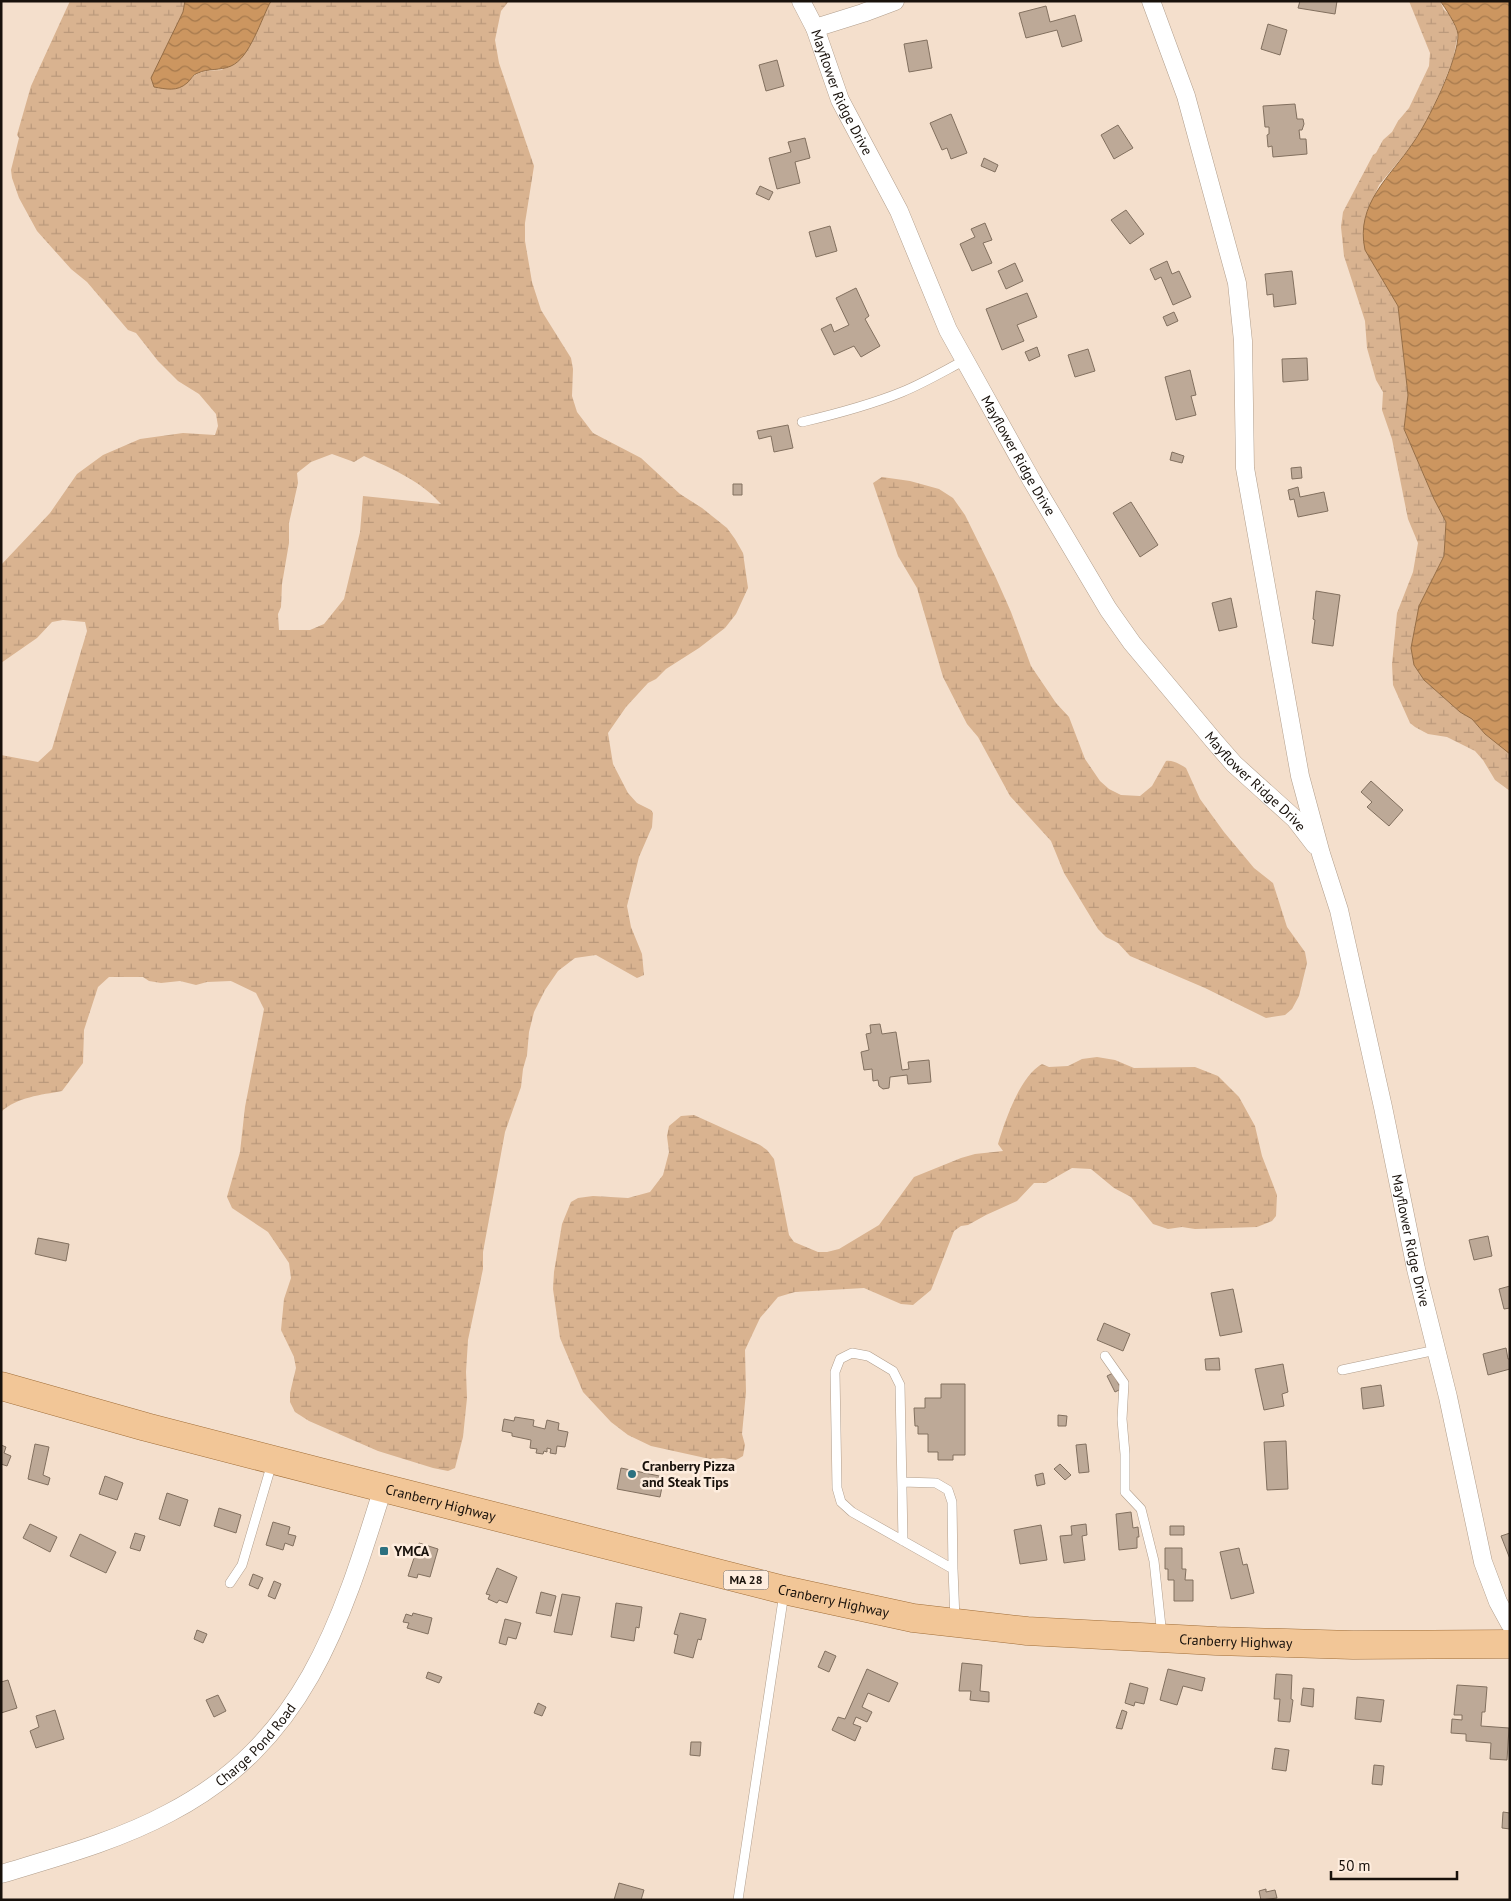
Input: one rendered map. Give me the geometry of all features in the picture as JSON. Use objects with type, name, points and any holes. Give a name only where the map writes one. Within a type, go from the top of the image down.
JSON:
[{"type":"main road","name":"Cranberry Highway","points":[[1,1386],[146,1428],[784,1590],[913,1618],[1027,1631],[1162,1638],[1353,1645],[1510,1644]]},
{"type":"street","name":"Mayflower Ridge Drive","points":[[801,1],[815,28],[840,100],[899,211],[939,310],[1028,473],[1099,594],[1132,643],[1234,764],[1295,819],[1321,854]]},
{"type":"street","points":[[815,28],[895,1]]},
{"type":"street","name":"Mayflower Ridge Drive","points":[[1150,1],[1160,23],[1186,96],[1237,283],[1243,341],[1245,468],[1300,776],[1321,854],[1339,910],[1383,1107],[1416,1269],[1483,1562],[1498,1602],[1510,1624]]},
{"type":"street","name":"Charge Pond Road","points":[[1,1874],[116,1836],[168,1814],[212,1787],[263,1743],[297,1700],[328,1644],[352,1586],[383,1488]]},
{"type":"lane","points":[[802,422],[888,398],[965,360]]},
{"type":"lane","points":[[1342,1370],[1436,1350]]},
{"type":"lane","points":[[903,1541],[900,1385],[893,1371],[868,1356],[852,1353],[840,1359],[834,1372],[837,1488],[841,1502],[852,1512],[903,1541],[953,1569]]},
{"type":"lane","points":[[1106,1356],[1124,1383],[1122,1419],[1125,1454],[1125,1492],[1141,1509],[1154,1561],[1162,1638]]},
{"type":"lane","points":[[230,1583],[242,1564],[273,1460]]},
{"type":"lane","points":[[902,1482],[936,1482],[948,1490],[952,1502],[955,1623]]},
{"type":"lane","points":[[738,1900],[784,1590]]},
{"type":"green space","points":[[70,1],[185,1],[183,12],[186,84],[194,76],[202,72],[222,70],[271,1],[509,1],[501,11],[495,40],[499,63],[534,166],[525,223],[525,241],[532,282],[541,310],[571,358],[573,369],[572,396],[577,412],[593,433],[641,458],[680,494],[702,508],[727,528],[743,553],[748,588],[736,614],[725,628],[648,683],[626,707],[608,733],[613,764],[628,793],[637,803],[653,813],[652,827],[639,857],[627,906],[631,927],[642,954],[644,975],[637,978],[596,955],[575,958],[558,971],[545,990],[534,1012],[529,1032],[521,1087],[505,1132],[483,1252],[483,1269],[468,1340],[467,1398],[463,1437],[455,1468],[448,1471],[378,1451],[309,1421],[295,1412],[290,1402],[290,1393],[296,1368],[294,1357],[281,1330],[284,1299],[291,1278],[289,1263],[268,1232],[232,1208],[227,1197],[240,1152],[245,1107],[264,1009],[256,993],[231,981],[207,982],[196,985],[180,981],[161,983],[149,981],[143,977],[109,977],[98,987],[84,1030],[83,1063],[62,1091],[22,1100],[1,1112],[1,755],[38,762],[52,749],[87,631],[85,622],[63,620],[52,622],[37,638],[1,663],[1,565],[50,513],[77,474],[103,455],[140,439],[183,433],[215,435],[218,426],[216,414],[199,394],[178,381],[158,361],[136,333],[128,330],[87,282],[71,269],[37,231],[19,198],[11,170],[19,138],[17,135],[31,86]],"holes":[[[332,454],[354,462],[364,456],[385,466],[424,488],[441,504],[363,496],[360,532],[344,599],[324,624],[310,630],[279,630],[278,614],[281,607],[282,584],[289,543],[289,523],[298,483],[297,473],[311,462]]]},
{"type":"green space","points":[[1409,1],[1440,1],[1458,33],[1453,60],[1429,119],[1413,144],[1379,185],[1365,217],[1398,306],[1408,395],[1404,429],[1446,522],[1444,556],[1434,577],[1414,665],[1424,680],[1460,712],[1472,719],[1485,734],[1509,752],[1510,791],[1495,780],[1475,751],[1447,737],[1428,734],[1410,723],[1393,685],[1392,664],[1397,613],[1413,572],[1418,543],[1408,519],[1392,439],[1382,410],[1383,392],[1376,380],[1367,348],[1365,321],[1344,256],[1341,227],[1343,212],[1373,155],[1409,108],[1429,66],[1430,53]]},
{"type":"green space","points":[[882,477],[910,481],[939,489],[953,498],[965,515],[996,578],[1031,666],[1056,703],[1069,717],[1085,759],[1100,781],[1109,789],[1121,795],[1140,796],[1152,786],[1166,761],[1181,765],[1186,768],[1200,799],[1224,832],[1254,868],[1273,883],[1287,927],[1305,952],[1307,963],[1299,996],[1292,1009],[1285,1015],[1266,1018],[1205,988],[1130,956],[1118,943],[1106,937],[1098,929],[1064,873],[1051,841],[1010,796],[978,737],[967,724],[943,677],[917,588],[898,556],[873,483]]},
{"type":"green space","points":[[1097,1057],[1115,1060],[1134,1068],[1195,1067],[1218,1076],[1239,1097],[1255,1126],[1262,1156],[1277,1195],[1276,1216],[1272,1221],[1257,1227],[1195,1229],[1182,1227],[1168,1229],[1153,1224],[1131,1197],[1114,1188],[1091,1169],[1072,1168],[1046,1183],[1034,1183],[1017,1201],[968,1225],[961,1226],[954,1231],[931,1290],[913,1305],[901,1304],[864,1288],[795,1292],[778,1297],[760,1318],[745,1350],[746,1392],[742,1434],[745,1445],[743,1456],[736,1460],[710,1459],[651,1446],[628,1435],[611,1422],[583,1392],[560,1338],[553,1289],[562,1224],[571,1202],[578,1198],[593,1196],[628,1198],[650,1192],[663,1175],[669,1152],[667,1136],[669,1126],[681,1116],[694,1115],[767,1150],[774,1159],[789,1235],[794,1242],[818,1252],[827,1252],[839,1249],[879,1225],[914,1177],[961,1158],[975,1154],[1003,1151],[998,1144],[1014,1100],[1027,1078],[1042,1064],[1049,1067],[1068,1066],[1082,1059]]},
{"type":"water","points":[[185,1],[271,1],[249,47],[238,62],[227,68],[202,71],[179,88],[154,87],[151,78],[183,12]]},
{"type":"water","points":[[1440,1],[1510,1],[1510,754],[1485,734],[1472,719],[1460,712],[1424,680],[1414,665],[1411,648],[1419,606],[1444,556],[1446,522],[1404,429],[1408,395],[1398,306],[1365,250],[1363,234],[1365,219],[1370,205],[1385,180],[1419,133],[1442,90],[1454,58],[1458,34],[1448,12]]},
{"type":"building","points":[[1300,1],[1337,1],[1335,14],[1298,8]]},
{"type":"building","points":[[1046,6],[1050,22],[1075,15],[1082,41],[1062,47],[1057,30],[1026,38],[1019,13]]},
{"type":"building","points":[[1268,24],[1287,30],[1280,55],[1261,49]]},
{"type":"building","points":[[927,40],[932,68],[909,72],[904,44]]},
{"type":"building","points":[[777,60],[784,86],[766,91],[759,65]]},
{"type":"building","points":[[1295,104],[1297,119],[1303,119],[1302,130],[1299,130],[1300,139],[1306,139],[1307,154],[1273,157],[1272,146],[1268,147],[1267,135],[1269,134],[1269,127],[1265,127],[1263,106]]},
{"type":"building","points":[[951,114],[967,153],[951,159],[947,148],[942,150],[930,123]]},
{"type":"building","points":[[1118,125],[1133,148],[1114,159],[1101,135]]},
{"type":"building","points":[[805,138],[810,158],[795,162],[800,183],[777,189],[769,158],[791,152],[788,142]]},
{"type":"building","points":[[984,158],[998,165],[995,172],[981,166]]},
{"type":"building","points":[[760,186],[773,192],[769,200],[756,194]]},
{"type":"building","points":[[1126,210],[1144,234],[1130,244],[1111,220]]},
{"type":"building","points":[[985,223],[992,240],[983,243],[992,263],[972,271],[960,244],[975,237],[971,229]]},
{"type":"building","points":[[830,226],[837,251],[816,257],[809,232]]},
{"type":"building","points":[[1167,261],[1172,274],[1179,271],[1191,297],[1173,305],[1161,277],[1155,280],[1150,269]]},
{"type":"building","points":[[1015,263],[1023,281],[1006,289],[998,271]]},
{"type":"building","points":[[1292,271],[1296,304],[1274,307],[1273,294],[1267,295],[1265,274]]},
{"type":"building","points":[[856,288],[869,316],[865,319],[880,346],[861,357],[854,346],[834,355],[821,329],[831,324],[834,332],[849,325],[836,298]]},
{"type":"building","points":[[1027,293],[1037,317],[1017,325],[1024,341],[1002,350],[986,309]]},
{"type":"building","points":[[1174,312],[1178,321],[1167,326],[1163,317]]},
{"type":"building","points":[[1037,347],[1040,356],[1029,361],[1025,352]]},
{"type":"building","points":[[1088,349],[1095,371],[1075,377],[1068,355]]},
{"type":"building","points":[[1307,358],[1308,380],[1283,382],[1282,359]]},
{"type":"building","points":[[1190,370],[1196,395],[1191,396],[1196,415],[1176,420],[1165,377]]},
{"type":"building","points":[[788,425],[793,448],[774,452],[771,436],[759,439],[757,431]]},
{"type":"building","points":[[1172,452],[1184,456],[1182,463],[1170,460]]},
{"type":"building","points":[[1301,467],[1302,478],[1292,479],[1291,468]]},
{"type":"building","points":[[733,484],[742,484],[742,495],[733,495]]},
{"type":"building","points":[[1298,487],[1300,497],[1324,492],[1328,511],[1298,517],[1294,499],[1290,500],[1288,490]]},
{"type":"building","points":[[1131,502],[1158,545],[1140,557],[1113,513]]},
{"type":"building","points":[[1316,591],[1340,595],[1333,646],[1312,643]]},
{"type":"building","points":[[1231,598],[1237,627],[1219,631],[1212,603]]},
{"type":"building","points":[[1371,781],[1403,810],[1389,826],[1367,807],[1372,802],[1361,792]]},
{"type":"building","points":[[880,1024],[882,1034],[896,1032],[902,1070],[909,1069],[908,1062],[929,1060],[931,1082],[908,1084],[907,1075],[890,1077],[889,1088],[883,1089],[879,1086],[878,1080],[873,1081],[872,1069],[864,1070],[861,1052],[869,1050],[866,1034],[871,1033],[870,1025]]},
{"type":"building","points":[[1488,1236],[1492,1256],[1474,1260],[1469,1240]]},
{"type":"building","points":[[38,1238],[69,1244],[66,1261],[35,1254]]},
{"type":"building","points":[[1510,1286],[1510,1308],[1504,1309],[1499,1289]]},
{"type":"building","points":[[1233,1289],[1242,1332],[1220,1336],[1211,1293]]},
{"type":"building","points":[[1104,1323],[1130,1334],[1123,1351],[1097,1340]]},
{"type":"building","points":[[1506,1348],[1508,1359],[1510,1359],[1510,1369],[1488,1375],[1483,1354]]},
{"type":"building","points":[[1219,1358],[1220,1370],[1206,1370],[1205,1359]]},
{"type":"building","points":[[1283,1364],[1288,1392],[1282,1394],[1284,1406],[1264,1410],[1255,1369]]},
{"type":"building","points":[[1113,1373],[1121,1389],[1115,1392],[1107,1376]]},
{"type":"building","points":[[941,1384],[965,1384],[965,1455],[953,1455],[953,1460],[938,1460],[938,1452],[928,1452],[928,1434],[918,1434],[918,1426],[915,1426],[914,1408],[925,1408],[925,1398],[941,1398]]},
{"type":"building","points":[[1381,1385],[1384,1406],[1363,1409],[1361,1388]]},
{"type":"building","points":[[1058,1415],[1067,1416],[1066,1426],[1058,1426]]},
{"type":"building","points":[[515,1417],[534,1420],[533,1426],[545,1429],[547,1420],[559,1423],[558,1430],[568,1432],[565,1447],[557,1446],[556,1454],[550,1453],[551,1449],[547,1448],[547,1452],[544,1451],[543,1454],[536,1453],[537,1449],[530,1448],[531,1440],[512,1436],[512,1433],[502,1431],[504,1419],[514,1421]]},
{"type":"building","points":[[1286,1441],[1288,1489],[1267,1490],[1264,1442]]},
{"type":"building","points":[[35,1444],[49,1447],[43,1475],[50,1478],[48,1485],[28,1479]]},
{"type":"building","points":[[1086,1444],[1089,1472],[1079,1473],[1076,1445]]},
{"type":"building","points":[[1,1445],[6,1447],[4,1453],[11,1456],[7,1466],[1,1464]]},
{"type":"building","points":[[1060,1464],[1071,1475],[1065,1480],[1054,1469]]},
{"type":"building","points":[[621,1468],[664,1477],[660,1497],[617,1489]]},
{"type":"building","points":[[1043,1473],[1045,1484],[1037,1486],[1035,1475]]},
{"type":"building","points":[[105,1476],[123,1483],[117,1500],[99,1494]]},
{"type":"building","points":[[167,1493],[188,1500],[180,1526],[159,1519]]},
{"type":"building","points":[[219,1508],[241,1515],[236,1533],[214,1526]]},
{"type":"building","points":[[1131,1512],[1133,1528],[1138,1527],[1137,1548],[1119,1550],[1116,1514]]},
{"type":"building","points":[[273,1522],[290,1527],[288,1534],[296,1536],[293,1546],[285,1543],[283,1550],[266,1545]]},
{"type":"building","points":[[30,1524],[57,1537],[50,1552],[23,1538]]},
{"type":"building","points":[[1086,1524],[1087,1535],[1082,1536],[1085,1560],[1064,1563],[1060,1536],[1072,1535],[1071,1526]]},
{"type":"building","points":[[1041,1525],[1047,1560],[1020,1564],[1014,1530]]},
{"type":"building","points":[[1170,1526],[1184,1526],[1184,1535],[1170,1535]]},
{"type":"building","points":[[135,1533],[145,1536],[140,1551],[130,1548]]},
{"type":"building","points":[[1510,1533],[1510,1559],[1501,1536]]},
{"type":"building","points":[[80,1534],[116,1552],[106,1573],[70,1556]]},
{"type":"building","points":[[419,1543],[438,1549],[430,1577],[418,1574],[417,1578],[408,1576]]},
{"type":"building","points":[[1165,1548],[1182,1548],[1182,1569],[1186,1569],[1185,1580],[1193,1580],[1193,1601],[1174,1601],[1174,1580],[1168,1580],[1168,1569],[1165,1569]]},
{"type":"building","points":[[1239,1548],[1243,1565],[1247,1564],[1254,1593],[1231,1599],[1220,1552]]},
{"type":"building","points":[[497,1568],[517,1577],[507,1603],[499,1600],[497,1603],[488,1599],[490,1595],[486,1594]]},
{"type":"building","points":[[253,1574],[263,1578],[258,1589],[249,1585]]},
{"type":"building","points":[[274,1581],[281,1584],[275,1599],[268,1596]]},
{"type":"building","points":[[541,1592],[556,1596],[551,1616],[536,1613]]},
{"type":"building","points":[[562,1594],[580,1597],[572,1635],[554,1632]]},
{"type":"building","points":[[616,1603],[642,1607],[639,1628],[636,1627],[634,1641],[611,1637]]},
{"type":"building","points":[[413,1613],[432,1618],[428,1634],[407,1628],[409,1623],[403,1622],[406,1614],[412,1616]]},
{"type":"building","points":[[680,1613],[706,1619],[701,1640],[698,1639],[693,1658],[674,1653],[678,1635],[674,1634]]},
{"type":"building","points":[[505,1619],[521,1623],[516,1639],[508,1637],[506,1645],[499,1643]]},
{"type":"building","points":[[197,1630],[207,1634],[203,1643],[194,1639]]},
{"type":"building","points":[[825,1651],[836,1656],[829,1672],[818,1667]]},
{"type":"building","points":[[962,1663],[982,1665],[980,1691],[989,1692],[989,1702],[970,1700],[971,1691],[959,1691]]},
{"type":"building","points":[[867,1669],[898,1683],[889,1702],[868,1693],[862,1707],[872,1712],[867,1722],[856,1717],[853,1724],[861,1727],[855,1741],[832,1730],[838,1717],[845,1719]]},
{"type":"building","points":[[1168,1669],[1205,1678],[1202,1691],[1183,1686],[1177,1705],[1160,1700]]},
{"type":"building","points":[[428,1672],[442,1677],[439,1683],[426,1678]]},
{"type":"building","points":[[1276,1674],[1292,1675],[1291,1699],[1293,1700],[1290,1722],[1278,1721],[1280,1699],[1274,1699]]},
{"type":"building","points":[[8,1680],[17,1708],[1,1713],[1,1682]]},
{"type":"building","points":[[1130,1683],[1148,1688],[1144,1704],[1135,1702],[1134,1706],[1125,1703]]},
{"type":"building","points":[[1457,1685],[1487,1687],[1485,1712],[1482,1712],[1481,1726],[1509,1728],[1507,1760],[1490,1759],[1491,1743],[1466,1741],[1466,1734],[1451,1733],[1452,1719],[1462,1720],[1462,1715],[1454,1715]]},
{"type":"building","points":[[1303,1688],[1314,1689],[1313,1707],[1301,1705]]},
{"type":"building","points":[[218,1695],[226,1711],[214,1717],[206,1700]]},
{"type":"building","points":[[1357,1697],[1384,1700],[1381,1722],[1355,1719]]},
{"type":"building","points":[[538,1703],[546,1707],[542,1716],[534,1713]]},
{"type":"building","points":[[55,1710],[64,1739],[36,1748],[30,1731],[39,1727],[36,1716]]},
{"type":"building","points":[[1122,1710],[1127,1712],[1122,1729],[1116,1728]]},
{"type":"building","points":[[691,1742],[701,1742],[700,1756],[690,1755]]},
{"type":"building","points":[[1275,1748],[1289,1750],[1286,1771],[1272,1769]]},
{"type":"building","points":[[1374,1765],[1384,1766],[1382,1785],[1372,1784]]},
{"type":"building","points":[[1503,1812],[1510,1813],[1510,1829],[1502,1828]]},
{"type":"building","points":[[619,1883],[644,1890],[641,1900],[614,1900]]},
{"type":"building","points":[[1266,1889],[1266,1892],[1275,1890],[1277,1898],[1261,1900],[1259,1891]]},
{"type":"place","name":"Cranberry Pizza and Steak Tips","points":[[632,1474]]},
{"type":"place","name":"YMCA","points":[[384,1551]]}]
